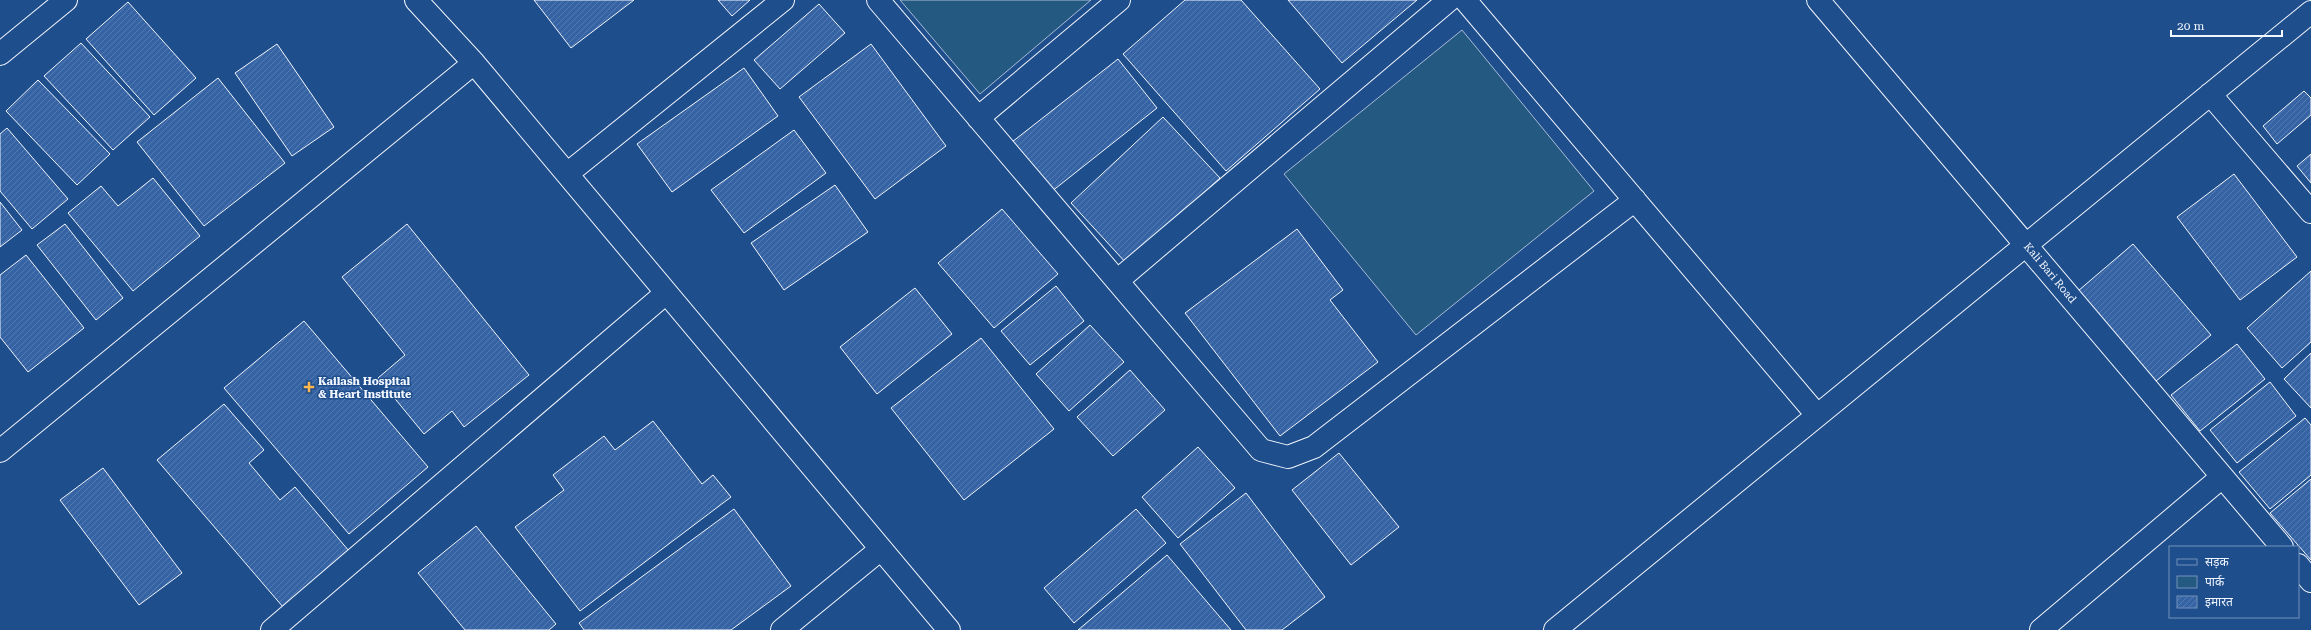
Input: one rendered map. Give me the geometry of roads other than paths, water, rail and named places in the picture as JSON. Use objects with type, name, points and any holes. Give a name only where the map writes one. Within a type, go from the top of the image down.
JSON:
[{"type":"street","points":[[0,54],[66,0]]},
{"type":"street","points":[[416,0],[474,64],[949,630]]},
{"type":"street","points":[[567,174],[783,0]]},
{"type":"street","points":[[878,0],[1261,450],[1288,457],[1314,447],[1635,200]]},
{"type":"street","points":[[978,118],[1119,0]]},
{"type":"street","points":[[1117,282],[1449,0]]},
{"type":"street","points":[[1465,0],[1817,415]]},
{"type":"street","name":"Kali Bari Road","points":[[1818,0],[2281,546]]},
{"type":"street","points":[[1554,630],[2311,12]]},
{"type":"street","points":[[0,451],[474,64]]},
{"type":"street","points":[[2210,94],[2311,212]]},
{"type":"street","points":[[272,630],[666,293]]},
{"type":"street","points":[[2041,630],[2222,477]]},
{"type":"street","points":[[782,630],[881,549]]},
{"type":"street","points":[[2299,566],[2311,581]]},
{"type":"place","name":"Kailash Hospital & Heart Institute","points":[[309,387]]}]
